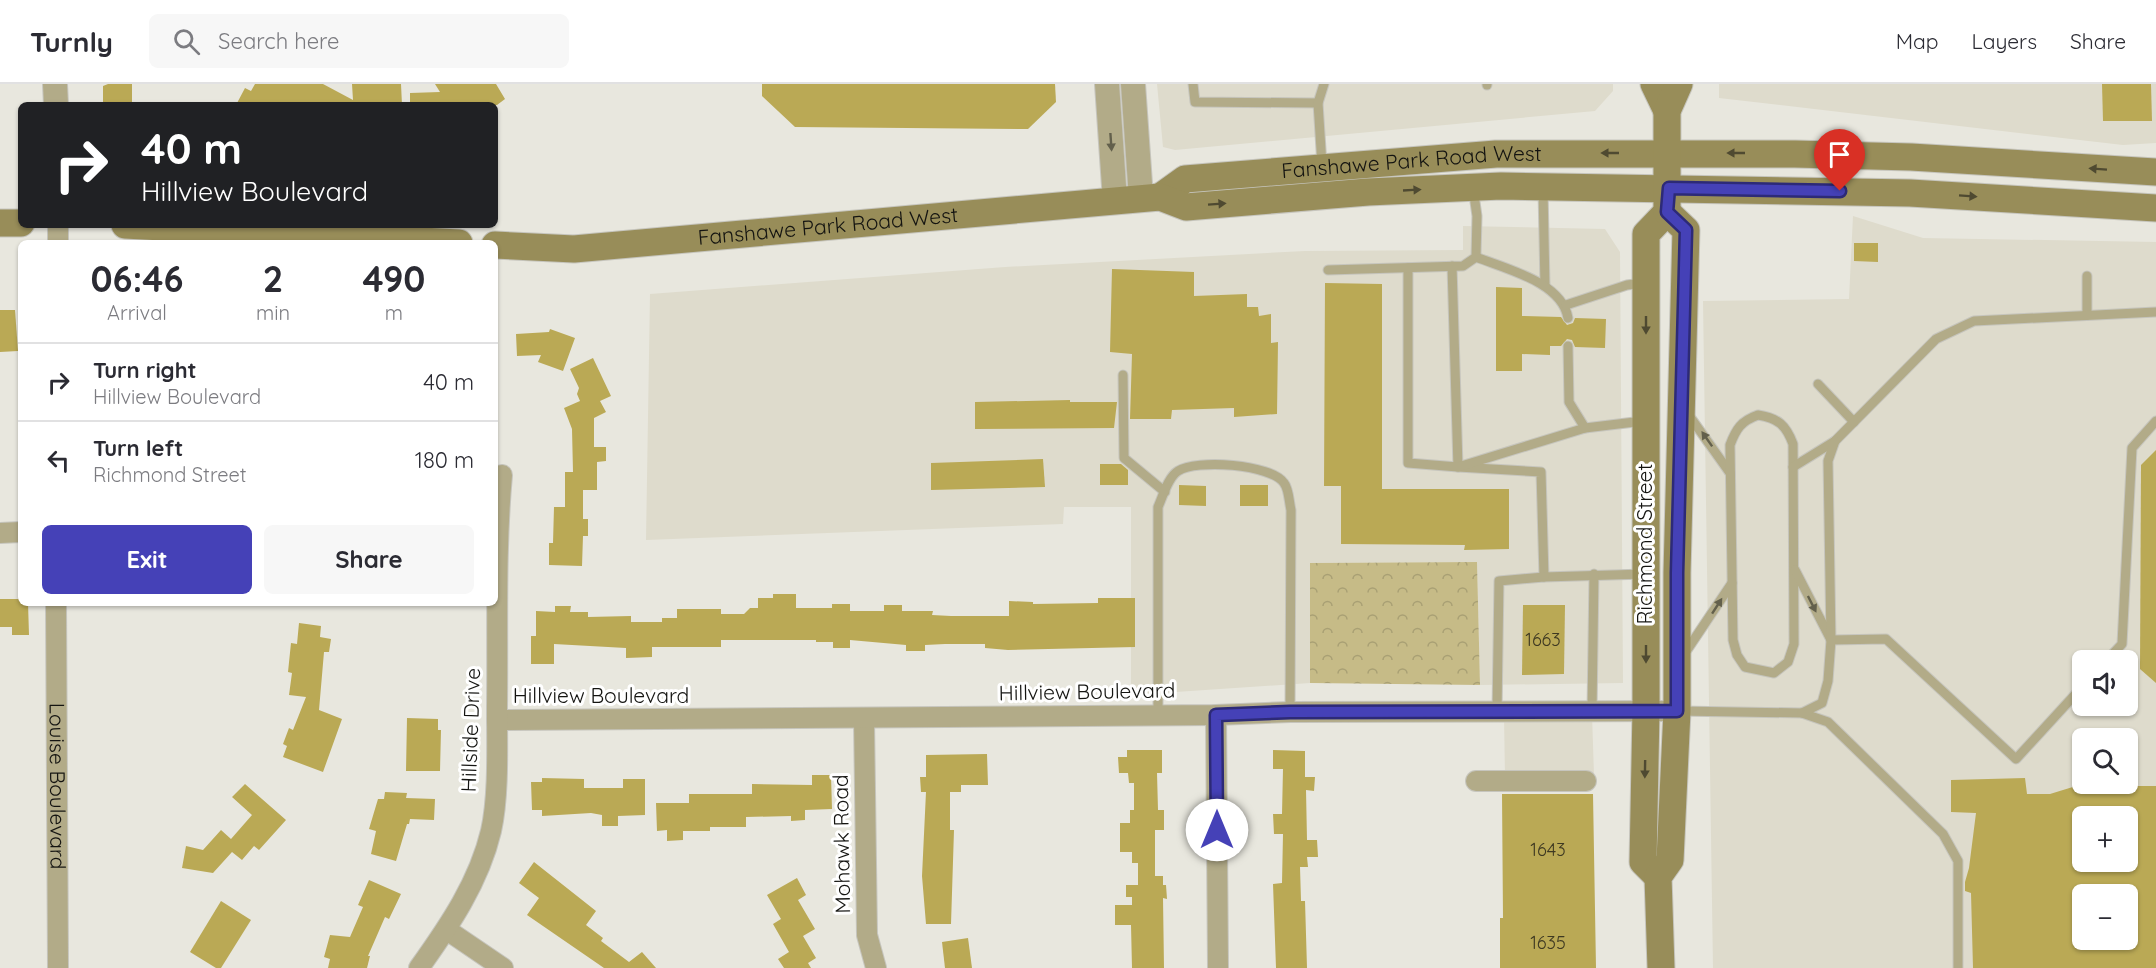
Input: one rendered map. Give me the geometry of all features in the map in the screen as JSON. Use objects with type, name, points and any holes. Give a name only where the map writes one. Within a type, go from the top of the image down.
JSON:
[{"type":"main road","points":[[1654,84],[1667,111],[1668,200]]},
{"type":"main road","points":[[1667,111],[1679,84]]},
{"type":"main road","name":"Fanshawe Park Road West","points":[[1139,199],[1185,180],[1496,154],[1668,153],[1911,157],[2156,172]]},
{"type":"main road","name":"Fanshawe Park Road West","points":[[498,245],[574,249],[1139,199],[1186,207],[1473,186],[1543,187],[1668,200],[1910,193],[2156,208]]},
{"type":"main road","name":"Richmond Street","points":[[1658,877],[1643,862],[1646,711],[1646,234],[1668,200],[1686,230],[1677,573],[1677,711],[1670,860],[1658,877],[1661,968]]},
{"type":"main road","points":[[0,223],[18,223]]},
{"type":"main road","points":[[181,228],[403,240]]},
{"type":"street","points":[[55,84],[56,102]]},
{"type":"street","points":[[1107,84],[1139,199]]},
{"type":"street","points":[[1133,84],[1139,199]]},
{"type":"street","name":"Hillside Drive","points":[[498,517],[502,475]]},
{"type":"street","points":[[0,533],[18,532]]},
{"type":"street","name":"Louise Boulevard","points":[[56,606],[57,968]]},
{"type":"street","name":"Hillside Drive","points":[[419,968],[447,930],[473,881],[491,831],[497,720],[498,606]]},
{"type":"street","name":"Hillview Boulevard","points":[[497,720],[864,719],[1290,712],[1677,711]]},
{"type":"street","points":[[1216,715],[1218,968]]},
{"type":"street","name":"Mohawk Road","points":[[864,719],[867,935],[876,968]]},
{"type":"street","points":[[1476,780],[1586,781]]},
{"type":"street","points":[[447,930],[503,968]]},
{"type":"lane","points":[[1193,84],[1195,102],[1318,104]]},
{"type":"lane","points":[[1322,169],[1318,104],[1324,84]]},
{"type":"lane","points":[[1473,186],[1477,216],[1476,256]]},
{"type":"lane","points":[[1543,187],[1545,286]]},
{"type":"lane","points":[[1328,270],[1463,266],[1476,256]]},
{"type":"lane","points":[[1476,256],[1545,286],[1566,305],[1569,318]]},
{"type":"lane","points":[[1452,266],[1458,467]]},
{"type":"lane","points":[[1408,268],[1408,464],[1541,472],[1544,576]]},
{"type":"lane","points":[[2087,276],[2087,315]]},
{"type":"lane","points":[[1566,305],[1627,285],[1646,283]]},
{"type":"lane","points":[[1793,467],[1835,441],[1936,339],[1974,321],[2156,312]]},
{"type":"lane","points":[[1568,346],[1569,402],[1585,428]]},
{"type":"lane","points":[[1123,375],[1124,458],[1165,492]]},
{"type":"lane","points":[[1818,384],[1854,422]]},
{"type":"lane","points":[[1682,407],[1730,473]]},
{"type":"lane","points":[[1758,415],[1773,417],[1787,428],[1793,444],[1794,644],[1788,662],[1774,673],[1745,667],[1737,655],[1733,640],[1730,473],[1730,445],[1735,431],[1744,420],[1758,415]]},
{"type":"lane","points":[[1458,467],[1585,428],[1645,421]]},
{"type":"lane","points":[[2116,650],[2122,644],[2132,448],[2156,421]]},
{"type":"lane","points":[[1802,713],[1822,703],[1828,681],[1831,640],[1828,461],[1835,441]]},
{"type":"lane","points":[[1158,715],[1158,507],[1178,470],[1198,466],[1253,466],[1269,471],[1284,483],[1291,510],[1290,712]]},
{"type":"lane","points":[[1794,567],[1831,640]]},
{"type":"lane","points":[[1592,710],[1594,574]]},
{"type":"lane","points":[[1497,711],[1499,581],[1544,576],[1645,574]]},
{"type":"lane","points":[[1678,663],[1732,583]]},
{"type":"lane","points":[[1831,640],[1886,639],[2016,759],[2072,698]]},
{"type":"lane","points":[[1677,711],[1802,713],[1828,722],[1943,834],[1958,861],[1958,968]]},
{"type":"shaded area","points":[[1157,84],[1613,84],[1613,91],[1595,111],[1175,150],[1163,147]]},
{"type":"shaded area","points":[[1719,84],[2156,84],[2156,143],[2123,145],[1719,98]]},
{"type":"shaded area","points":[[1853,216],[1923,238],[2156,242],[2156,968],[1713,968],[1703,301],[1849,299]]},
{"type":"shaded area","points":[[1463,226],[1605,229],[1620,252],[1623,683],[1480,685],[1477,562],[1312,563],[1310,683],[1131,695],[1131,507],[1064,507],[1063,524],[646,540],[650,294],[1005,267],[1305,251],[1463,250]]},
{"type":"shaded area","points":[[1592,714],[1594,775],[1505,777],[1504,716]]},
{"type":"green space","points":[[1477,562],[1480,685],[1310,683],[1310,563]]},
{"type":"building","points":[[132,84],[132,102],[103,102],[103,86]]},
{"type":"building","points":[[255,84],[323,84],[353,100],[352,84],[401,84],[402,102],[238,102],[245,88],[251,91]]},
{"type":"building","points":[[435,84],[496,84],[505,99],[498,104],[498,102],[410,102],[410,93],[440,92]]},
{"type":"building","points":[[762,84],[1055,84],[1056,102],[1028,129],[795,127],[762,96]]},
{"type":"building","points":[[2102,84],[2151,84],[2152,121],[2103,121]]},
{"type":"building","points":[[1854,243],[1878,243],[1878,262],[1854,261]]},
{"type":"building","points":[[1112,269],[1194,272],[1194,296],[1247,294],[1247,307],[1258,307],[1259,316],[1271,314],[1271,343],[1278,342],[1277,414],[1234,417],[1234,408],[1172,410],[1171,419],[1130,419],[1132,354],[1110,352]]},
{"type":"building","points":[[1325,283],[1382,284],[1382,489],[1509,489],[1509,549],[1464,550],[1465,545],[1341,544],[1341,486],[1324,486]]},
{"type":"building","points":[[1496,287],[1522,288],[1522,316],[1561,317],[1567,325],[1573,323],[1575,318],[1606,319],[1605,348],[1575,347],[1572,340],[1567,339],[1561,346],[1550,346],[1550,355],[1522,354],[1522,371],[1496,371]]},
{"type":"building","points":[[0,310],[15,310],[18,351],[0,352]]},
{"type":"building","points":[[550,329],[575,338],[563,371],[538,362],[541,355],[517,356],[516,334],[549,332]]},
{"type":"building","points":[[593,358],[611,396],[600,401],[606,412],[594,418],[594,447],[606,447],[606,461],[597,462],[597,490],[583,490],[583,519],[588,519],[588,536],[583,536],[582,566],[549,565],[549,543],[553,543],[554,507],[565,507],[565,472],[573,472],[572,429],[564,408],[580,401],[577,394],[579,388],[570,369]]},
{"type":"building","points":[[1070,400],[1070,402],[1117,402],[1114,428],[975,429],[975,402]]},
{"type":"building","points":[[2156,450],[2156,683],[2140,669],[2141,465]]},
{"type":"building","points":[[1043,459],[1045,487],[931,490],[931,463]]},
{"type":"building","points":[[1100,464],[1121,464],[1128,470],[1128,485],[1100,485]]},
{"type":"building","points":[[1179,485],[1206,486],[1206,506],[1179,505]]},
{"type":"building","points":[[1240,485],[1268,485],[1268,506],[1240,506]]},
{"type":"building","points":[[773,594],[796,594],[796,608],[832,608],[832,604],[850,604],[850,611],[884,611],[884,605],[902,605],[902,611],[933,611],[932,615],[951,616],[1009,616],[1009,601],[1033,602],[1033,604],[1098,603],[1098,598],[1135,598],[1135,647],[1008,650],[985,648],[985,644],[945,644],[925,645],[925,651],[906,651],[906,645],[850,640],[850,648],[833,648],[833,642],[816,642],[816,640],[721,640],[721,647],[652,647],[652,657],[626,658],[626,648],[554,644],[554,664],[531,664],[531,636],[536,636],[536,611],[555,612],[555,606],[571,606],[570,612],[588,612],[588,617],[631,616],[631,622],[662,622],[662,618],[677,618],[677,609],[721,609],[721,614],[744,614],[750,608],[758,608],[758,598],[773,598]]},
{"type":"building","points":[[0,599],[18,599],[18,606],[28,606],[29,635],[12,635],[12,627],[0,627]]},
{"type":"building","points":[[1523,605],[1565,605],[1564,674],[1522,675]]},
{"type":"building","points":[[299,623],[321,626],[320,637],[331,639],[329,652],[324,652],[319,710],[342,719],[323,772],[283,757],[287,746],[283,744],[289,728],[293,730],[306,697],[289,695],[292,673],[288,672],[291,643],[297,644]]},
{"type":"building","points":[[407,718],[438,719],[438,730],[441,730],[440,771],[406,771]]},
{"type":"building","points":[[1127,750],[1162,750],[1162,773],[1157,773],[1158,810],[1164,810],[1164,830],[1155,830],[1155,876],[1163,876],[1163,885],[1166,885],[1167,899],[1163,898],[1164,968],[1132,968],[1131,925],[1115,925],[1115,905],[1132,905],[1132,897],[1126,897],[1126,885],[1138,885],[1138,863],[1132,863],[1132,852],[1120,852],[1120,823],[1130,823],[1130,810],[1134,810],[1134,783],[1129,783],[1128,773],[1119,773],[1118,757],[1127,757]]},
{"type":"building","points":[[1273,750],[1305,751],[1305,777],[1315,777],[1314,791],[1306,790],[1307,840],[1317,840],[1318,857],[1307,857],[1308,867],[1300,867],[1301,901],[1305,901],[1307,968],[1276,968],[1273,884],[1282,883],[1283,834],[1274,834],[1273,814],[1282,814],[1283,769],[1273,769]]},
{"type":"building","points":[[987,754],[988,785],[961,785],[961,792],[950,792],[950,830],[954,830],[951,924],[926,924],[922,876],[926,792],[921,792],[920,777],[926,777],[926,755]]},
{"type":"building","points":[[812,775],[831,775],[832,809],[805,810],[805,820],[791,821],[791,816],[746,817],[746,827],[710,827],[710,831],[683,831],[683,840],[667,841],[667,830],[657,831],[656,803],[689,803],[689,794],[752,794],[752,784],[812,785]]},
{"type":"building","points":[[542,778],[584,779],[584,788],[623,788],[623,779],[645,779],[645,815],[618,816],[618,826],[602,826],[602,815],[591,813],[542,816],[542,810],[532,810],[531,782],[542,782]]},
{"type":"building","points":[[2025,778],[2027,794],[2050,794],[2072,787],[2072,794],[2138,794],[2138,786],[2156,786],[2156,968],[1973,968],[1971,893],[1965,891],[1965,882],[1976,813],[1951,812],[1951,780]]},
{"type":"building","points":[[245,784],[286,820],[259,850],[254,846],[242,860],[232,852],[213,873],[182,868],[186,846],[203,850],[221,830],[231,839],[252,815],[232,797]]},
{"type":"building","points":[[385,792],[407,793],[406,798],[435,799],[434,820],[410,819],[396,861],[371,854],[376,831],[369,829],[378,799],[384,799]]},
{"type":"building","points":[[1502,794],[1593,794],[1596,968],[1500,968],[1500,918],[1503,918]]},
{"type":"building","points":[[534,862],[596,911],[586,925],[603,938],[601,941],[629,962],[642,952],[656,968],[604,968],[527,915],[539,898],[519,883]]},
{"type":"building","points":[[797,878],[806,895],[798,900],[815,929],[803,936],[816,958],[808,963],[811,968],[784,968],[778,959],[789,952],[773,924],[781,919],[767,895]]},
{"type":"building","points":[[369,880],[401,894],[389,919],[385,917],[368,956],[370,956],[367,968],[328,968],[330,959],[324,957],[330,935],[350,937],[363,907],[358,905]]},
{"type":"building","points":[[221,901],[251,920],[221,968],[216,968],[190,952]]},
{"type":"building","points":[[968,938],[972,968],[945,968],[942,942]]},
{"type":"route","points":[[1217,830],[1216,715],[1290,712],[1677,711],[1677,573],[1686,230],[1667,212],[1669,188],[1840,191]]}]
